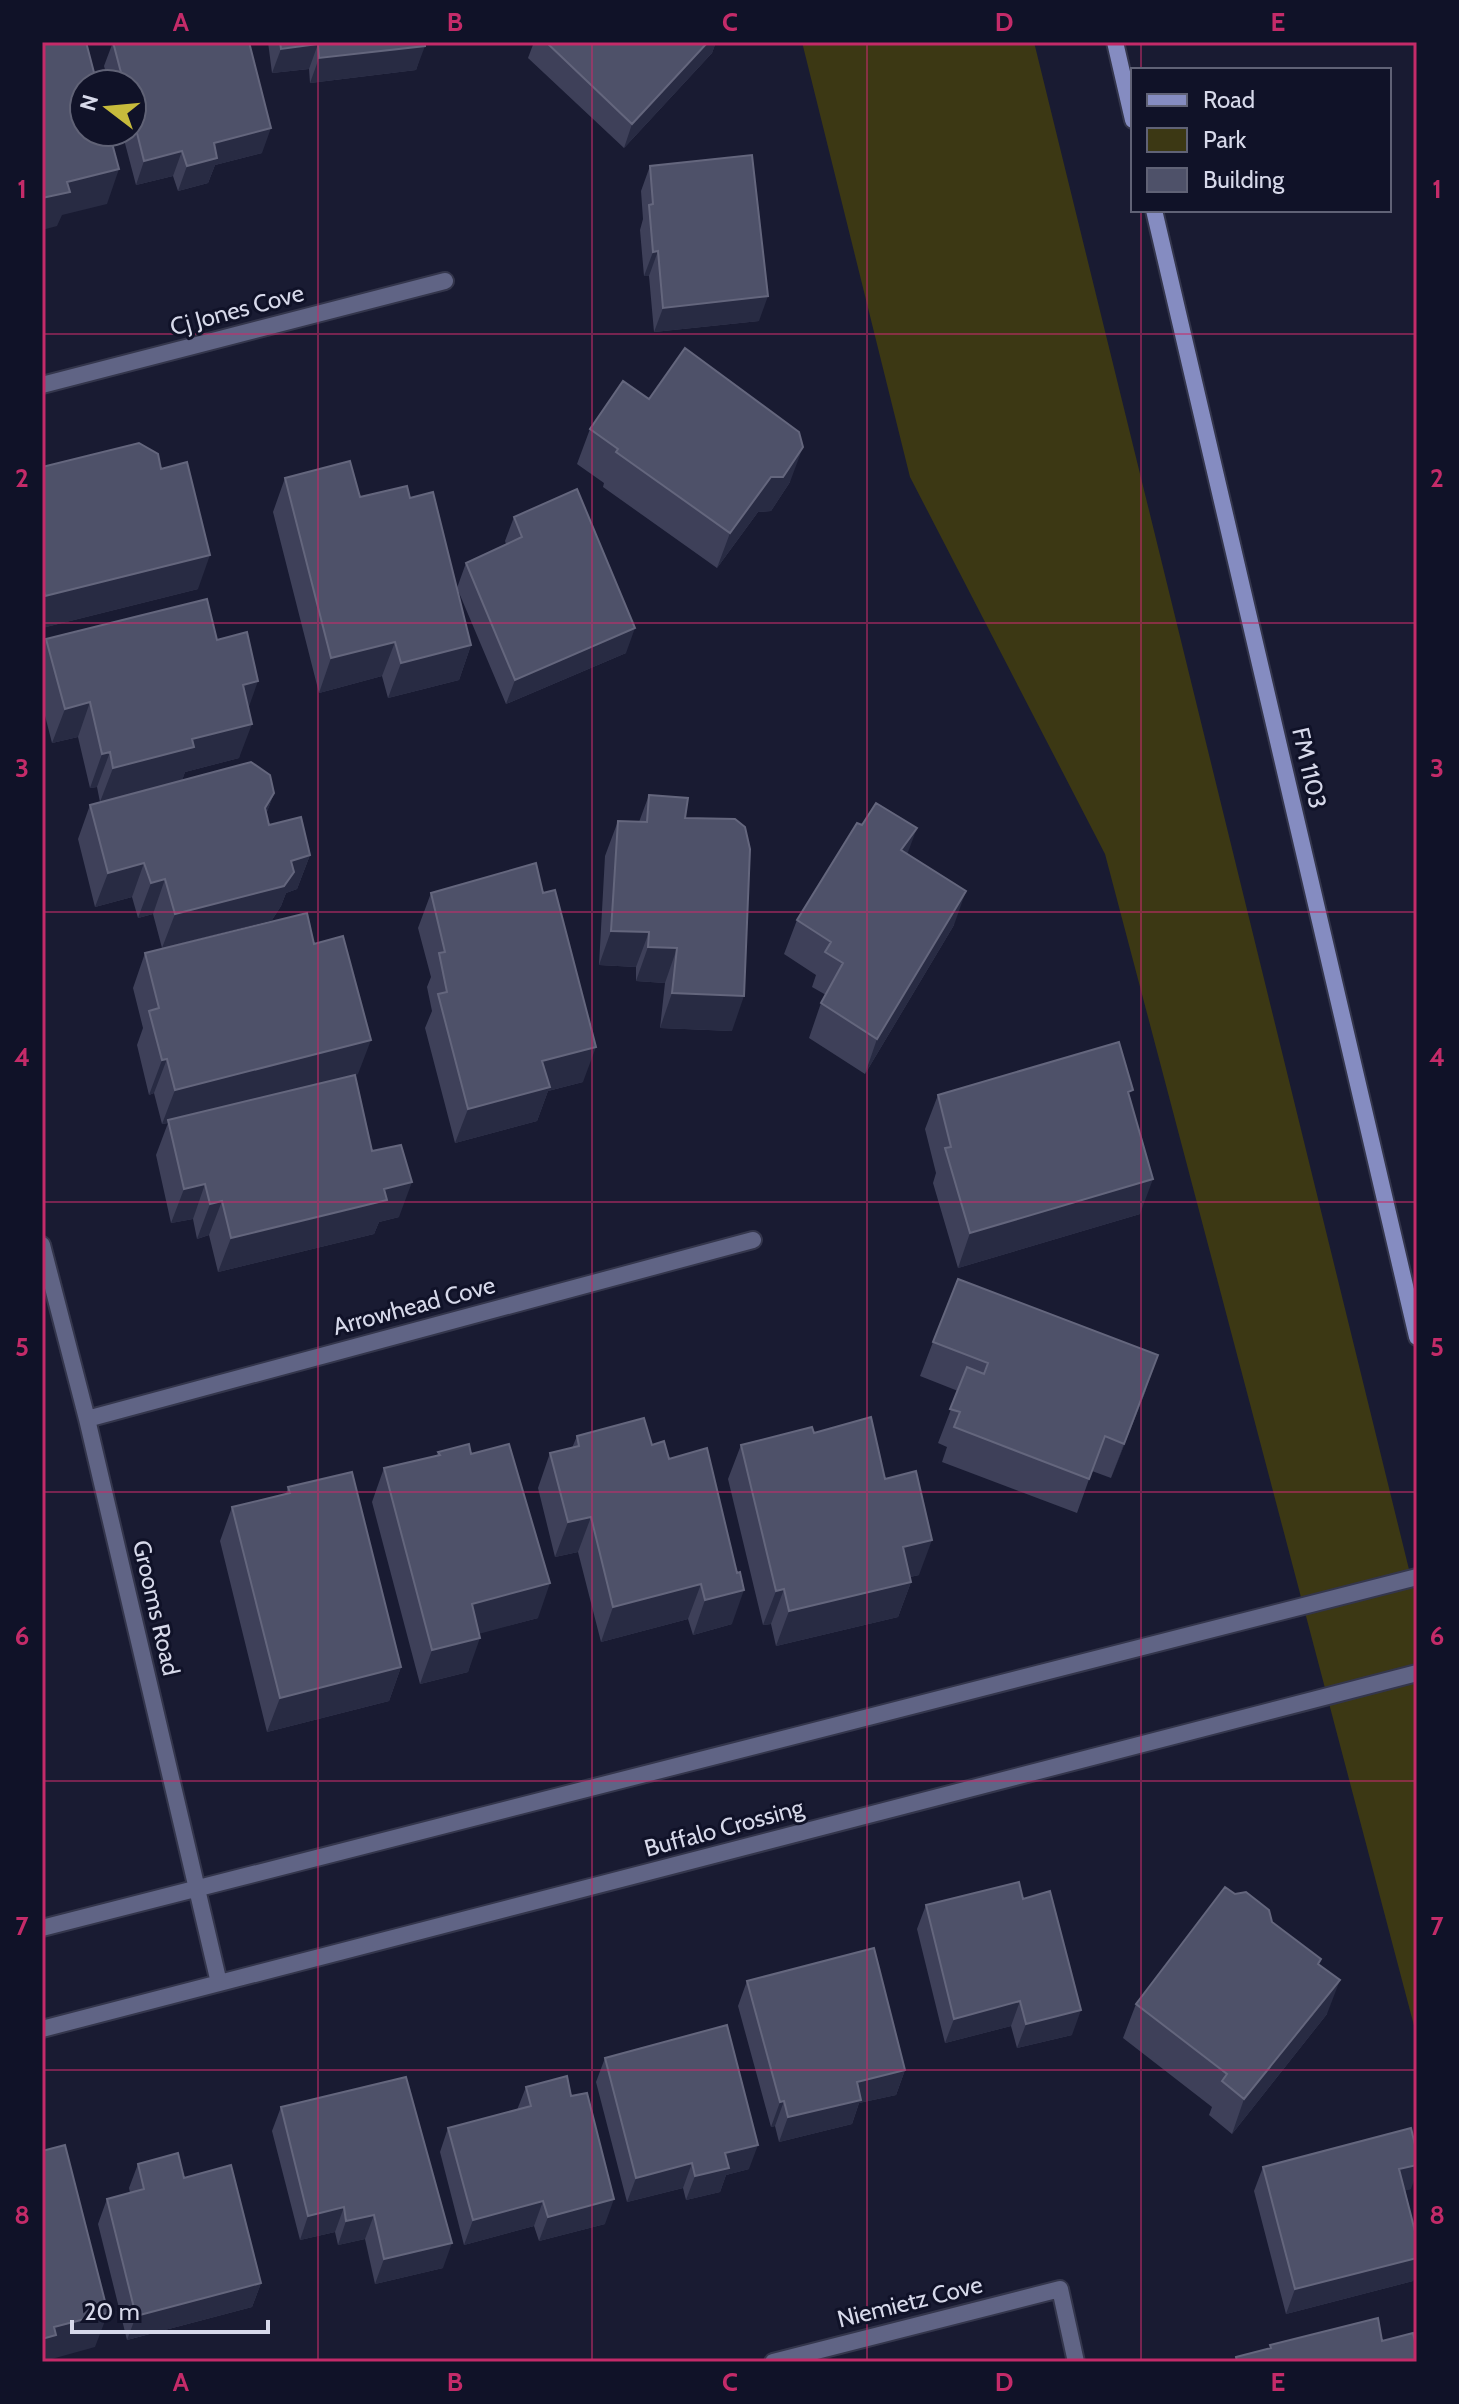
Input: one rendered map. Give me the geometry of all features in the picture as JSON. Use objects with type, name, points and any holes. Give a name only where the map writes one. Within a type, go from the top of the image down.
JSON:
[{"type":"main road","points":[[1115,42],[1131,111]]},
{"type":"main road","name":"FM 1103","points":[[1154,212],[1417,1337]]},
{"type":"street","name":"Cj Jones Cove","points":[[42,385],[445,281]]},
{"type":"street","name":"Arrowhead Cove","points":[[87,1419],[753,1240]]},
{"type":"street","name":"Grooms Road","points":[[42,1245],[87,1419],[219,1983]]},
{"type":"street","points":[[42,1928],[1417,1577]]},
{"type":"street","name":"Buffalo Crossing","points":[[42,2029],[1417,1673]]},
{"type":"street","name":"Niemietz Cove","points":[[773,2362],[1060,2289],[1076,2362]]},
{"type":"green space","points":[[802,42],[1034,42],[1417,1602],[1417,2037],[1105,854],[910,477]]},
{"type":"building","points":[[42,42],[86,42],[93,68],[68,68],[68,148],[113,148],[119,169],[67,182],[70,192],[42,198]]},
{"type":"building","points":[[113,42],[249,42],[271,128],[214,143],[217,158],[187,166],[182,151],[144,161],[141,148],[148,148],[148,68],[120,68]]},
{"type":"building","points":[[280,42],[425,42],[425,46],[319,58],[318,44],[281,49]]},
{"type":"building","points":[[546,42],[708,42],[632,124]]},
{"type":"building","points":[[752,155],[768,296],[663,308],[658,251],[653,252],[650,166]]},
{"type":"building","points":[[685,348],[799,432],[803,447],[783,477],[771,477],[730,533],[616,452],[618,449],[590,429],[623,381],[649,399]]},
{"type":"building","points":[[139,443],[158,454],[161,469],[187,462],[210,555],[45,596],[42,582],[42,467]]},
{"type":"building","points":[[350,461],[360,497],[407,486],[410,498],[433,492],[471,645],[401,663],[395,642],[331,658],[285,478]]},
{"type":"building","points":[[577,489],[635,628],[515,680],[466,563],[522,537],[514,517]]},
{"type":"building","points":[[207,599],[217,640],[247,632],[258,681],[243,685],[252,724],[192,739],[194,747],[113,768],[110,752],[102,754],[90,702],[65,709],[46,639]]},
{"type":"building","points":[[251,762],[270,775],[274,793],[265,808],[269,825],[301,817],[310,855],[291,861],[294,872],[284,886],[175,914],[165,879],[151,883],[144,863],[108,873],[90,805]]},
{"type":"building","points":[[649,795],[688,798],[685,818],[735,819],[745,827],[750,849],[744,996],[672,993],[677,948],[648,947],[649,932],[611,931],[618,821],[647,822]]},
{"type":"building","points":[[876,803],[917,828],[901,850],[966,891],[877,1039],[821,1003],[843,963],[825,952],[831,942],[797,920],[857,823],[862,825]]},
{"type":"building","points":[[536,863],[543,893],[555,890],[596,1047],[542,1061],[550,1087],[468,1109],[438,994],[447,992],[439,953],[445,952],[431,893]]},
{"type":"building","points":[[307,913],[314,944],[343,936],[371,1040],[175,1090],[167,1059],[162,1060],[149,1011],[159,1008],[145,953]]},
{"type":"building","points":[[1119,1042],[1133,1090],[1128,1092],[1153,1179],[970,1233],[945,1148],[951,1147],[938,1095]]},
{"type":"building","points":[[355,1075],[372,1151],[401,1145],[412,1182],[384,1189],[387,1200],[231,1238],[222,1201],[210,1204],[205,1184],[184,1189],[168,1120]]},
{"type":"building","points":[[958,1279],[1158,1355],[1124,1444],[1105,1436],[1089,1479],[954,1427],[960,1412],[950,1409],[967,1367],[984,1374],[988,1363],[933,1342]]},
{"type":"building","points":[[871,1417],[885,1479],[916,1471],[932,1540],[903,1547],[911,1582],[789,1611],[784,1589],[776,1591],[741,1445],[812,1427],[814,1433]]},
{"type":"building","points":[[644,1418],[652,1445],[664,1441],[669,1459],[707,1448],[737,1573],[740,1572],[744,1590],[705,1600],[701,1584],[613,1607],[591,1517],[568,1522],[550,1453],[579,1446],[577,1436]]},
{"type":"building","points":[[469,1444],[471,1454],[509,1444],[550,1583],[472,1604],[480,1638],[432,1650],[384,1468],[440,1455],[438,1452]]},
{"type":"building","points":[[352,1472],[401,1667],[280,1698],[232,1507],[290,1493],[288,1487]]},
{"type":"building","points":[[1019,1882],[1023,1899],[1050,1891],[1081,2010],[1026,2024],[1020,2001],[954,2019],[926,1905]]},
{"type":"building","points":[[1225,1887],[1235,1894],[1246,1892],[1269,1910],[1272,1922],[1321,1959],[1318,1964],[1340,1980],[1244,2099],[1222,2081],[1227,2074],[1136,2004]]},
{"type":"building","points":[[874,1948],[905,2070],[857,2082],[861,2100],[788,2117],[784,2101],[780,2102],[747,1981]]},
{"type":"building","points":[[727,2025],[758,2145],[725,2153],[729,2168],[695,2176],[692,2163],[636,2178],[605,2058]]},
{"type":"building","points":[[567,2076],[571,2096],[587,2093],[614,2199],[548,2217],[543,2201],[473,2220],[448,2128],[531,2106],[526,2087]]},
{"type":"building","points":[[406,2077],[452,2243],[384,2259],[374,2215],[346,2221],[344,2207],[308,2216],[281,2107]]},
{"type":"building","points":[[1411,2128],[1417,2165],[1399,2169],[1417,2239],[1417,2258],[1295,2289],[1263,2167]]},
{"type":"building","points":[[65,2145],[108,2313],[54,2327],[56,2335],[42,2339],[42,2151]]},
{"type":"building","points":[[178,2153],[184,2178],[231,2165],[261,2283],[136,2316],[107,2199],[144,2189],[138,2164]]},
{"type":"building","points":[[1378,2318],[1382,2341],[1413,2333],[1417,2362],[1237,2362],[1236,2357],[1271,2348],[1270,2345]]}]
